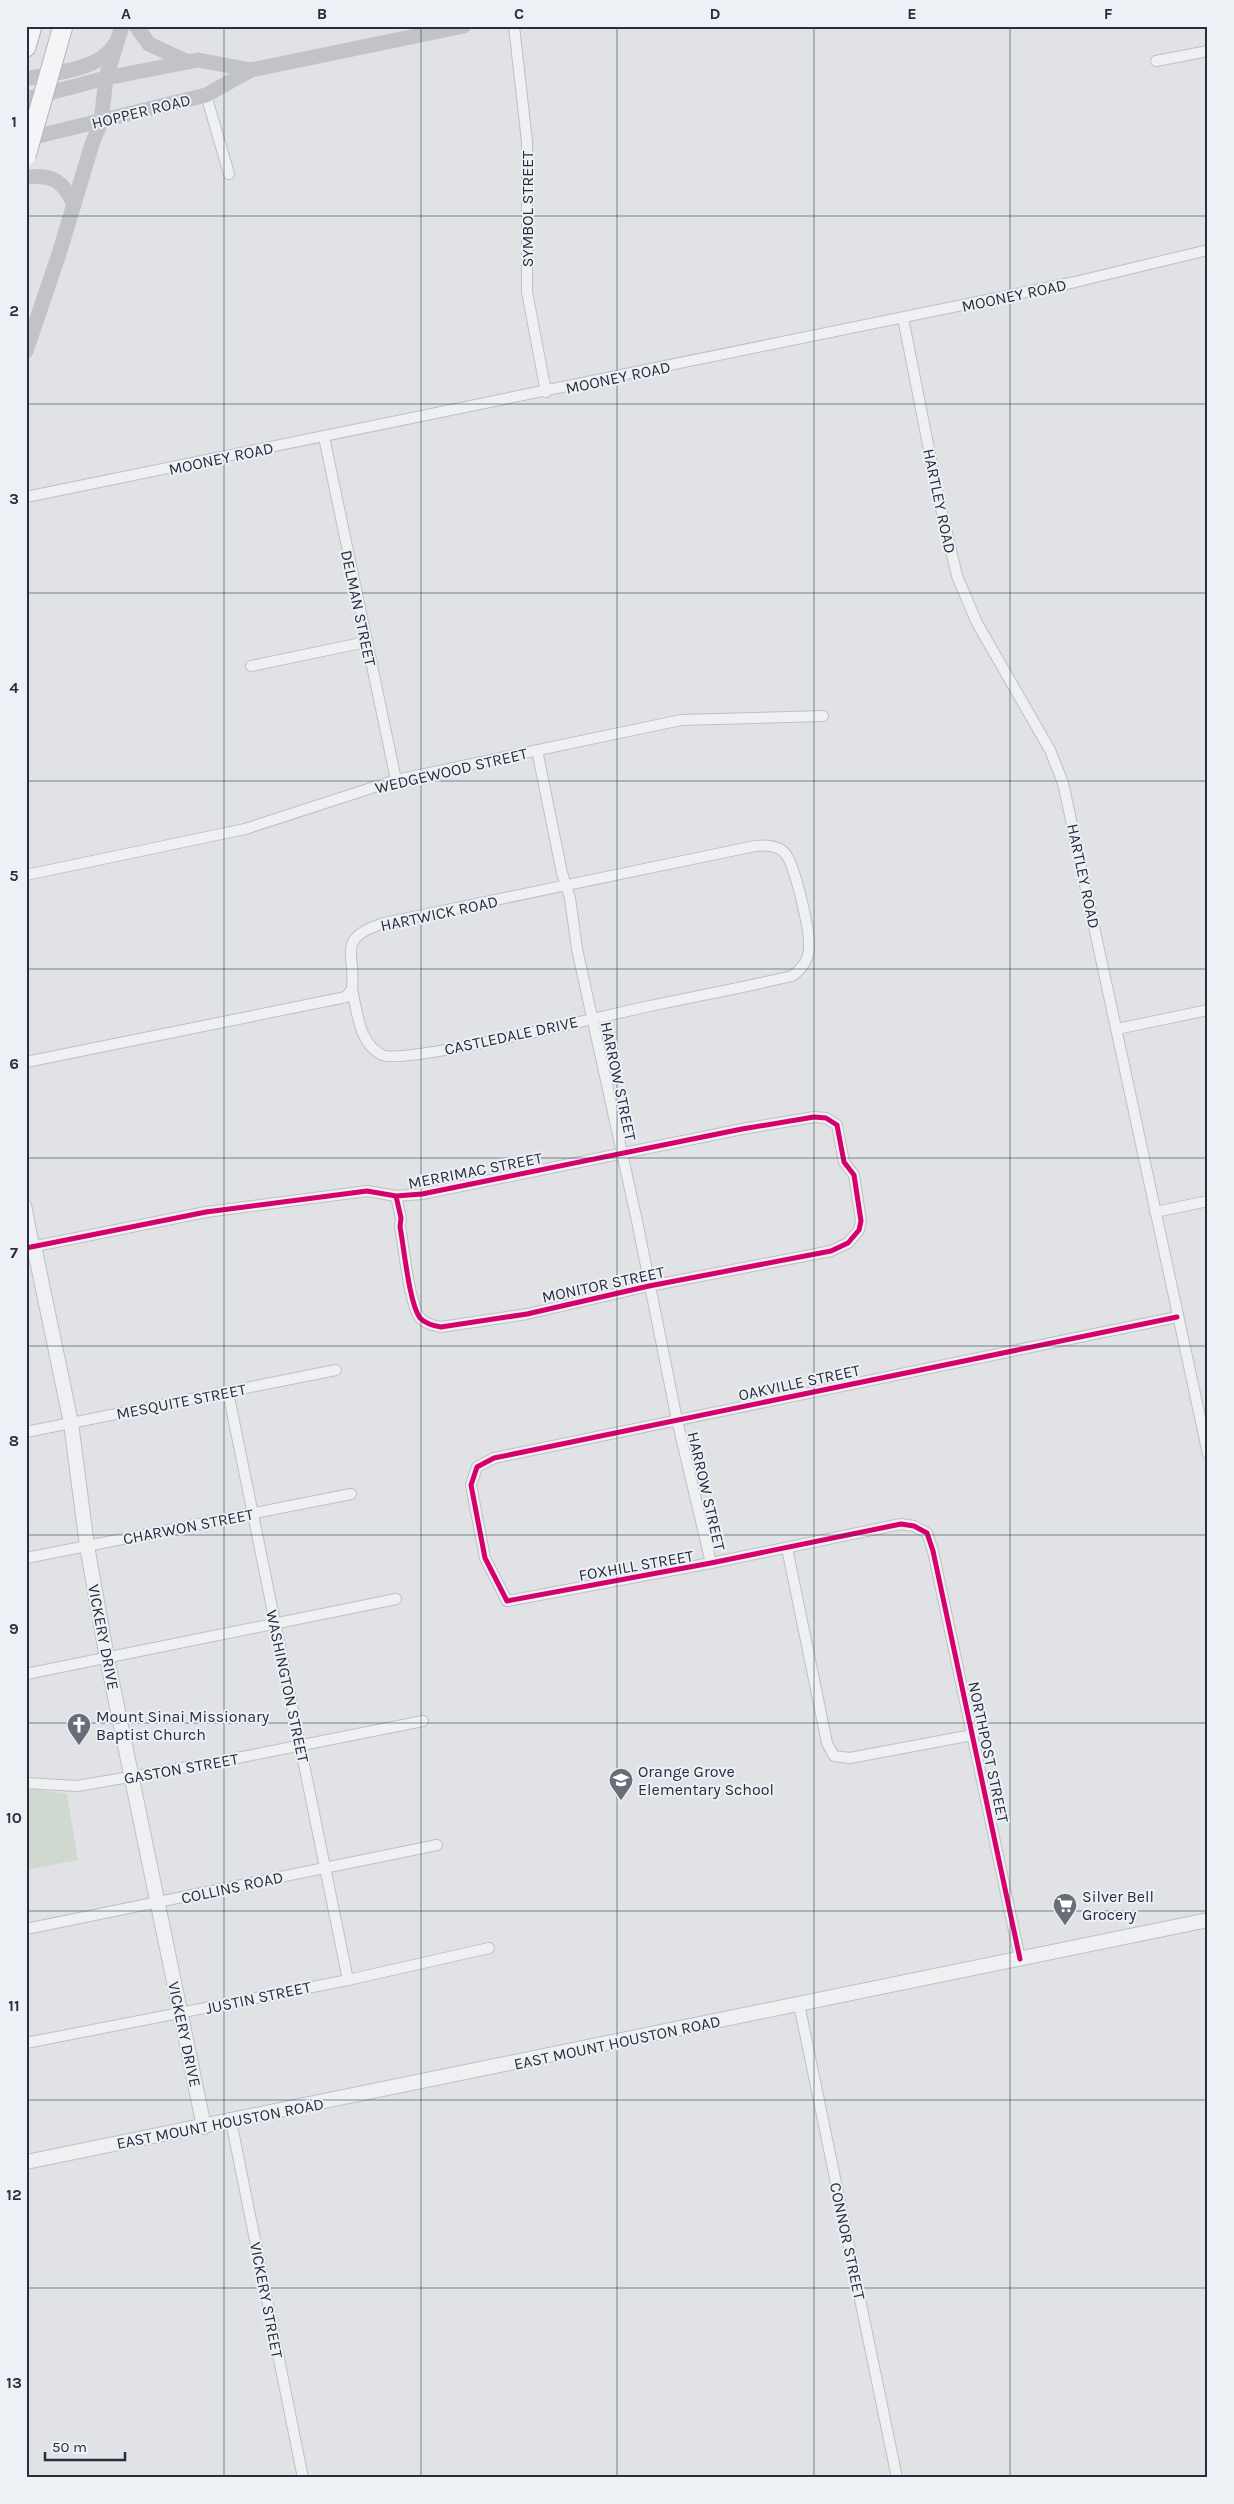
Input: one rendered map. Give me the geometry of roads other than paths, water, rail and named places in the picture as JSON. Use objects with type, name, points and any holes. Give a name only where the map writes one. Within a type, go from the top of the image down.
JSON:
[{"type":"highway","points":[[26,156],[64,26]]},
{"type":"main road","points":[[136,26],[149,44],[188,62]]},
{"type":"main road","name":"HOPPER ROAD","points":[[26,139],[101,122],[206,94],[251,70],[464,26]]},
{"type":"main road","points":[[26,351],[92,144],[101,122],[106,78],[121,30]]},
{"type":"main road","points":[[26,79],[94,63],[110,51],[121,30]]},
{"type":"main road","name":"HOPPER ROAD","points":[[26,99],[106,78],[198,60],[251,70]]},
{"type":"main road","points":[[26,177],[42,175],[58,180],[74,205]]},
{"type":"street","name":"SYMBOL STREET","points":[[514,26],[527,142],[527,292],[546,392]]},
{"type":"street","points":[[1156,61],[1208,51]]},
{"type":"street","points":[[206,94],[229,174]]},
{"type":"street","name":"MOONEY ROAD","points":[[26,497],[1110,275],[1208,250]]},
{"type":"street","name":"HARTLEY ROAD","points":[[903,318],[939,500],[957,576],[977,623],[1058,767],[1075,829],[1208,1454]]},
{"type":"street","name":"DELMAN STREET","points":[[324,437],[396,780]]},
{"type":"street","points":[[251,666],[366,642]]},
{"type":"street","name":"WEDGEWOOD STREET","points":[[26,875],[245,829],[396,780],[681,720],[823,716]]},
{"type":"street","name":"HARROW STREET","points":[[537,750],[566,885],[577,949],[594,1018],[677,1420],[711,1563]]},
{"type":"street","name":"HARTWICK ROAD","points":[[352,988],[350,953],[354,939],[366,929],[736,849],[769,845],[784,852],[791,866],[803,912]]},
{"type":"street","name":"CASTLEDALE DRIVE","points":[[352,988],[364,1036],[371,1048],[391,1057],[499,1039],[792,976],[801,969],[808,954],[810,944],[803,912]]},
{"type":"street","points":[[26,1062],[334,1000],[346,997],[352,988]]},
{"type":"street","points":[[1117,1029],[1208,1010]]},
{"type":"street","name":"MERRIMAC STREET","points":[[30,1247],[206,1212],[368,1191],[396,1196],[450,1190],[794,1119],[826,1118],[836,1125],[844,1162],[854,1174],[855,1182]]},
{"type":"street","name":"MONITOR STREET","points":[[396,1196],[414,1304],[421,1318],[433,1326],[452,1326],[527,1314],[649,1286],[840,1248],[854,1237],[861,1221],[855,1182]]},
{"type":"street","points":[[1155,1212],[1208,1201]]},
{"type":"street","name":"VICKERY DRIVE","points":[[26,1205],[30,1247],[71,1423],[87,1546],[107,1658],[204,2126]]},
{"type":"street","name":"OAKVILLE STREET","points":[[476,1515],[471,1485],[473,1475],[484,1462],[677,1420],[1178,1317]]},
{"type":"street","name":"MESQUITE STREET","points":[[26,1432],[336,1370]]},
{"type":"street","name":"WASHINGTON STREET","points":[[228,1392],[348,1980]]},
{"type":"street","name":"CHARWON STREET","points":[[26,1558],[351,1494]]},
{"type":"street","name":"FOXHILL STREET","points":[[476,1515],[485,1558],[507,1601],[711,1563],[901,1524],[914,1526],[927,1533],[933,1551]]},
{"type":"street","points":[[787,1548],[827,1743],[834,1756],[850,1758],[972,1735]]},
{"type":"street","name":"NORTHPOST STREET","points":[[933,1551],[1020,1959]]},
{"type":"street","points":[[26,1674],[396,1599]]},
{"type":"street","name":"GASTON STREET","points":[[26,1783],[77,1786],[423,1721]]},
{"type":"street","name":"COLLINS ROAD","points":[[26,1929],[437,1845]]},
{"type":"street","name":"EAST MOUNT HOUSTON ROAD","points":[[26,2162],[1208,1920]]},
{"type":"street","name":"JUSTIN STREET","points":[[26,2043],[348,1980],[488,1948]]},
{"type":"street","name":"CONNOR STREET","points":[[799,2004],[897,2478]]},
{"type":"street","name":"VICKERY STREET","points":[[231,2121],[303,2478]]},
{"type":"place","name":"Mount Sinai Missionary Baptist Church","points":[[79,1746]]},
{"type":"place","name":"Orange Grove Elementary School","points":[[621,1801]]},
{"type":"place","name":"Silver Bell Grocery","points":[[1065,1926]]}]
